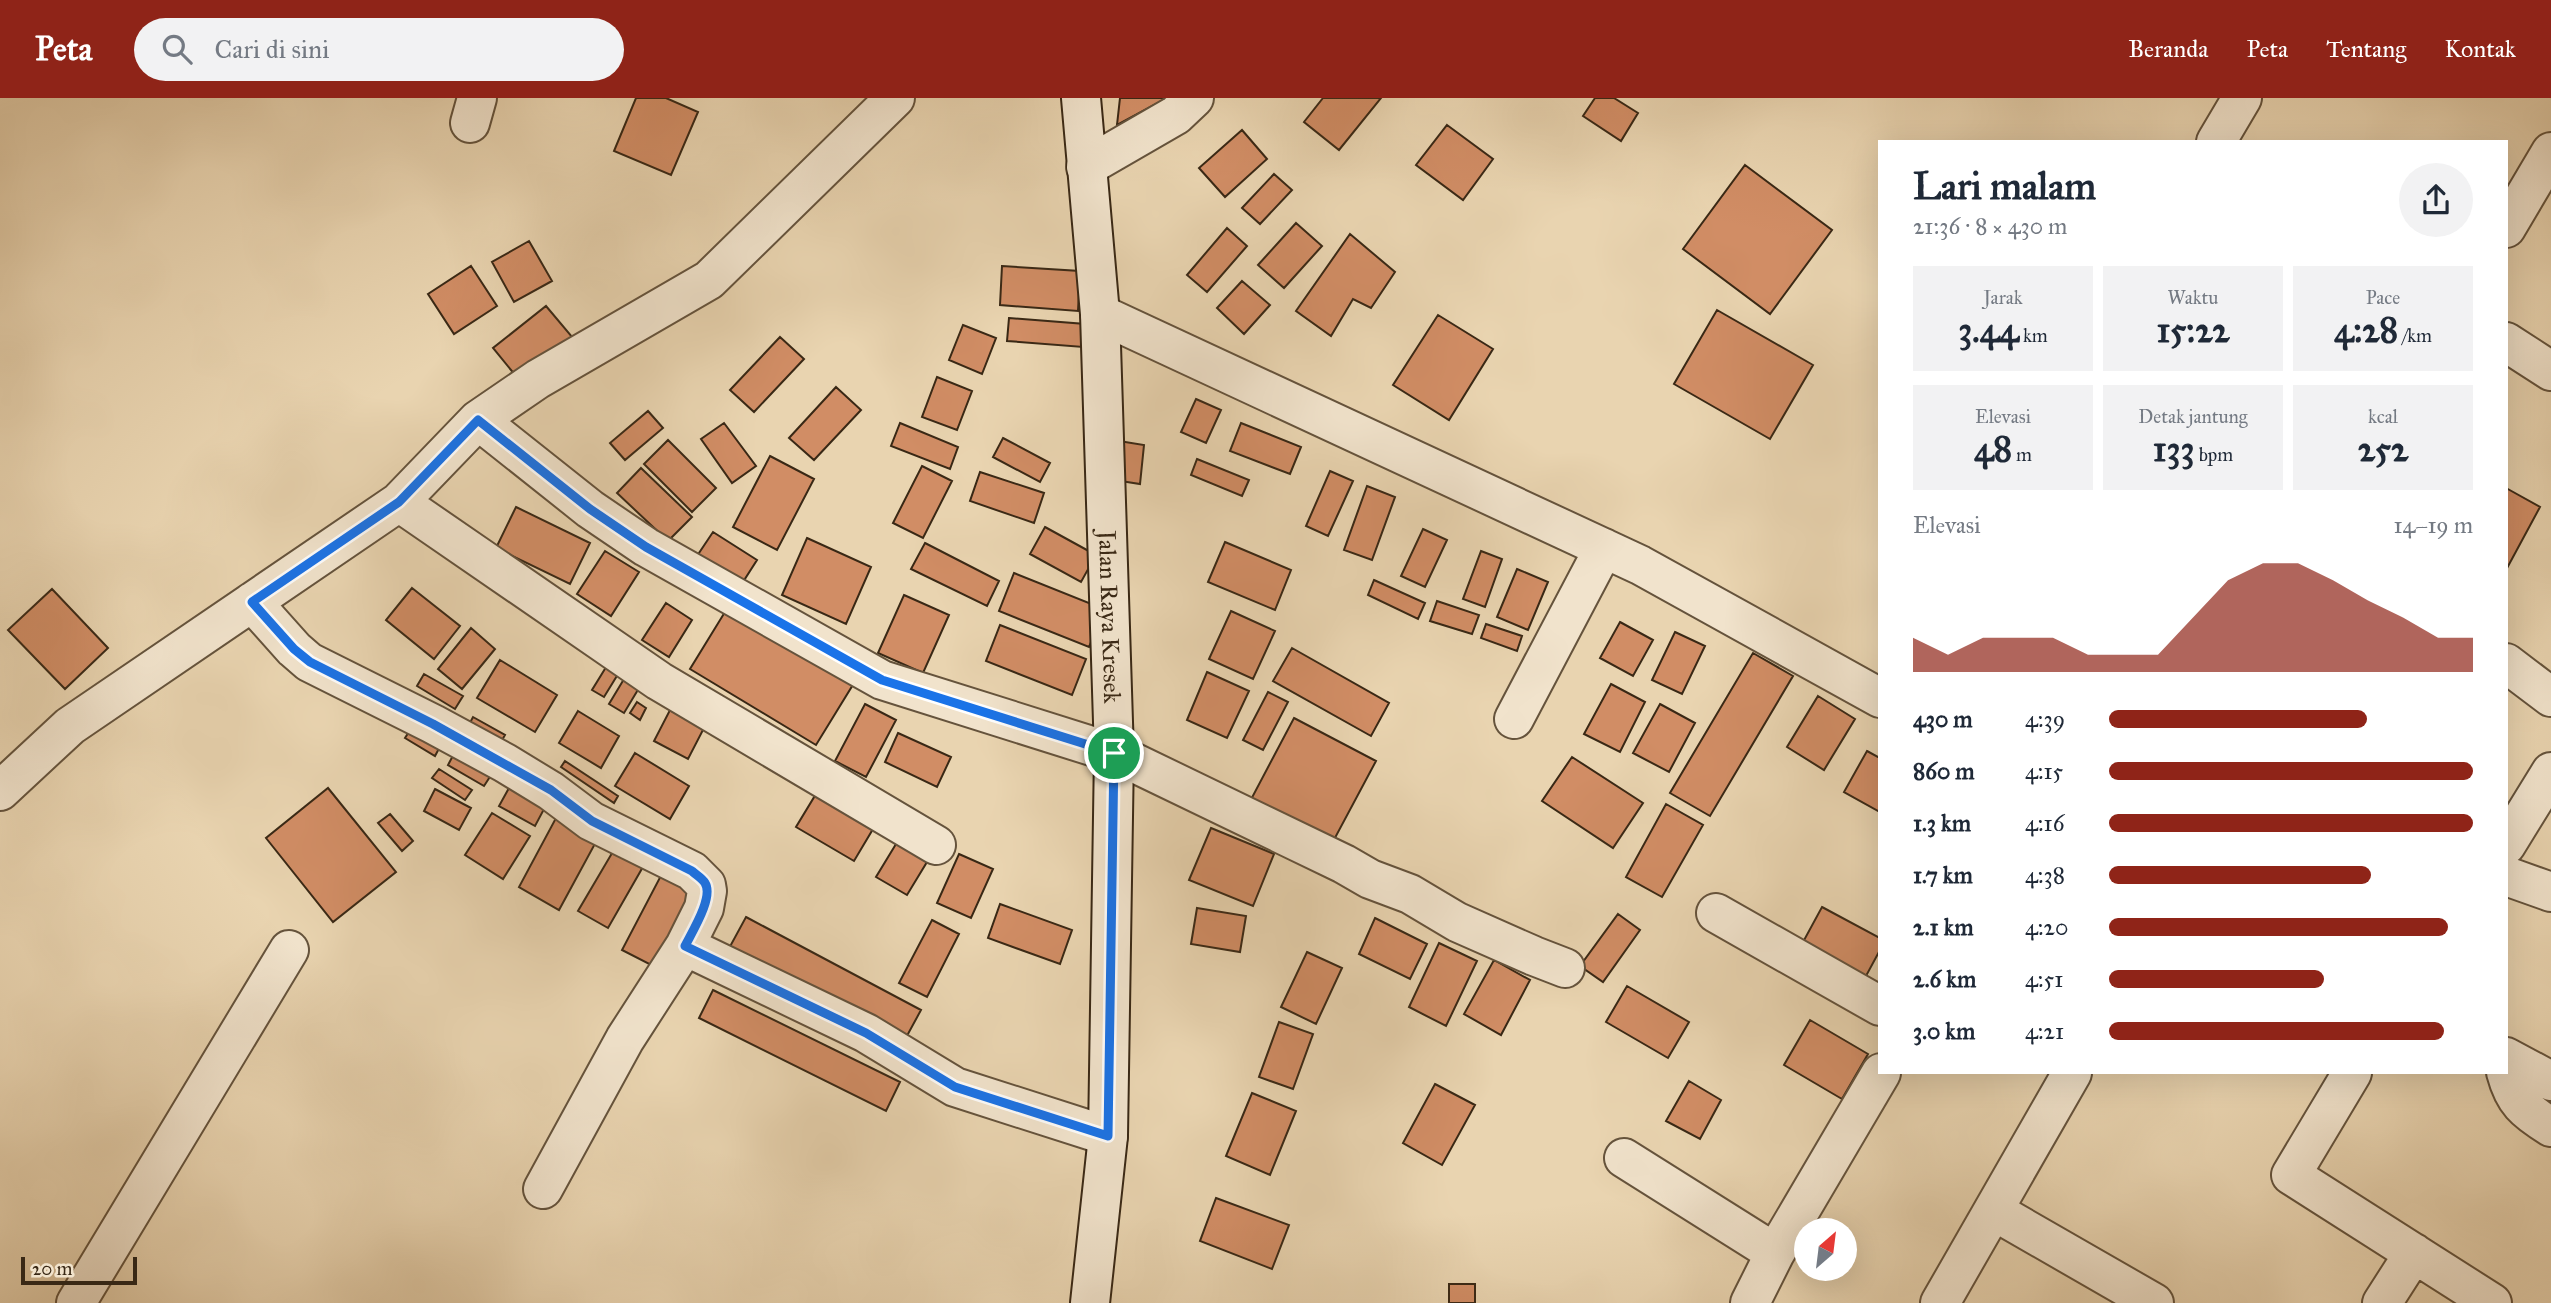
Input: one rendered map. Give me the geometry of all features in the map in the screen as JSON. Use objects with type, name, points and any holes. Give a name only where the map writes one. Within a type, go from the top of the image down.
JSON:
[{"type":"street","points":[[0,791],[71,726],[399,502],[478,420],[538,379],[709,280],[895,98]]},
{"type":"street","name":"Jalan Raya Kresek","points":[[1081,98],[1100,314],[1114,753],[1108,1136],[1090,1303]]},
{"type":"street","points":[[1086,167],[1175,115],[1194,98]]},
{"type":"street","points":[[2217,140],[2242,98]]},
{"type":"street","points":[[2508,225],[2551,152]]},
{"type":"street","points":[[1100,314],[1640,565],[1878,697]]},
{"type":"street","points":[[2508,343],[2551,371]]},
{"type":"street","points":[[478,420],[590,509],[646,547],[882,680],[1114,753],[1370,879],[1410,894],[1457,922],[1565,968]]},
{"type":"street","points":[[399,502],[659,681],[936,845]]},
{"type":"street","points":[[1514,719],[1604,548]]},
{"type":"street","points":[[252,602],[294,649],[310,662],[493,757],[551,790],[592,821],[692,871],[703,880],[707,891],[704,908],[685,946],[625,1039],[543,1189]]},
{"type":"street","points":[[2508,665],[2551,697]]},
{"type":"street","points":[[2508,842],[2551,772]]},
{"type":"street","points":[[2508,877],[2551,892]]},
{"type":"street","points":[[1716,913],[1878,1005]]},
{"type":"street","points":[[685,946],[866,1033],[955,1087],[1108,1136]]},
{"type":"street","points":[[76,1303],[289,950]]},
{"type":"street","points":[[2508,1058],[2551,1081]]},
{"type":"street","points":[[1750,1303],[1775,1254],[1880,1074]]},
{"type":"street","points":[[1940,1303],[2071,1074]]},
{"type":"street","points":[[2351,1074],[2291,1175],[2492,1303]]},
{"type":"street","points":[[2507,1074],[2511,1091],[2518,1102],[2534,1117],[2551,1127]]},
{"type":"street","points":[[1624,1158],[1775,1254]]},
{"type":"street","points":[[1994,1211],[2154,1303]]},
{"type":"street","points":[[2382,1303],[2414,1253]]},
{"type":"building","points":[[636,98],[666,98],[698,112],[671,175],[614,151]]},
{"type":"building","points":[[1120,98],[1167,98],[1117,125]]},
{"type":"building","points":[[1323,98],[1381,98],[1339,150],[1304,122]]},
{"type":"building","points":[[1595,98],[1614,98],[1638,113],[1621,141],[1583,116]]},
{"type":"building","points":[[1447,125],[1493,159],[1463,200],[1416,165]]},
{"type":"building","points":[[1242,130],[1267,159],[1225,197],[1199,168]]},
{"type":"building","points":[[1745,165],[1832,230],[1770,314],[1683,249]]},
{"type":"building","points":[[1274,174],[1292,190],[1260,224],[1242,208]]},
{"type":"building","points":[[1296,223],[1322,246],[1284,288],[1258,265]]},
{"type":"building","points":[[1227,228],[1247,246],[1207,292],[1187,275]]},
{"type":"building","points":[[1350,234],[1395,272],[1371,308],[1353,299],[1331,336],[1296,311]]},
{"type":"building","points":[[529,241],[552,281],[514,302],[492,262]]},
{"type":"building","points":[[471,266],[497,306],[454,334],[428,294]]},
{"type":"building","points":[[1002,266],[1080,271],[1078,311],[1000,305]]},
{"type":"building","points":[[1242,281],[1270,305],[1244,334],[1217,308]]},
{"type":"building","points":[[546,306],[573,338],[520,381],[493,348]]},
{"type":"building","points":[[1717,310],[1813,365],[1770,439],[1674,384]]},
{"type":"building","points":[[1438,315],[1493,349],[1449,420],[1393,385]]},
{"type":"building","points":[[1009,318],[1098,325],[1096,348],[1007,341]]},
{"type":"building","points":[[963,325],[996,338],[982,374],[949,360]]},
{"type":"building","points":[[780,337],[804,359],[754,412],[730,390]]},
{"type":"building","points":[[937,377],[972,391],[957,430],[922,417]]},
{"type":"building","points":[[836,387],[861,410],[814,460],[789,438]]},
{"type":"building","points":[[1196,399],[1221,410],[1206,443],[1181,432]]},
{"type":"building","points":[[648,411],[663,428],[625,460],[610,443]]},
{"type":"building","points":[[724,423],[756,466],[732,483],[701,439]]},
{"type":"building","points":[[900,423],[958,447],[950,469],[891,446]]},
{"type":"building","points":[[1241,423],[1301,447],[1290,474],[1230,451]]},
{"type":"building","points":[[1003,438],[1050,463],[1040,482],[993,457]]},
{"type":"building","points":[[668,440],[716,488],[692,512],[644,464]]},
{"type":"building","points":[[1119,441],[1144,445],[1140,484],[1114,480]]},
{"type":"building","points":[[770,456],[814,479],[777,550],[733,527]]},
{"type":"building","points":[[1197,459],[1249,480],[1242,496],[1191,475]]},
{"type":"building","points":[[922,466],[952,481],[923,538],[893,523]]},
{"type":"building","points":[[641,468],[692,517],[668,541],[617,493]]},
{"type":"building","points":[[1330,471],[1353,481],[1328,536],[1306,526]]},
{"type":"building","points":[[980,472],[1044,493],[1034,523],[970,501]]},
{"type":"building","points":[[1367,486],[1395,497],[1372,560],[1344,550]]},
{"type":"building","points":[[2508,489],[2540,507],[2508,566]]},
{"type":"building","points":[[516,507],[590,543],[570,584],[496,548]]},
{"type":"building","points":[[1045,527],[1096,555],[1081,582],[1030,554]]},
{"type":"building","points":[[1423,529],[1447,540],[1425,587],[1401,576]]},
{"type":"building","points":[[713,532],[757,560],[741,585],[697,556]]},
{"type":"building","points":[[807,538],[871,567],[846,624],[782,595]]},
{"type":"building","points":[[1225,542],[1291,570],[1275,610],[1208,582]]},
{"type":"building","points":[[925,543],[999,581],[987,606],[911,569]]},
{"type":"building","points":[[605,551],[639,572],[611,616],[577,594]]},
{"type":"building","points":[[1481,551],[1502,559],[1485,607],[1463,599]]},
{"type":"building","points":[[1517,569],[1548,582],[1528,630],[1497,617]]},
{"type":"building","points":[[1014,573],[1104,609],[1089,647],[999,611]]},
{"type":"building","points":[[1374,580],[1425,603],[1418,619],[1368,595]]},
{"type":"building","points":[[412,588],[460,626],[434,659],[386,620]]},
{"type":"building","points":[[52,589],[108,648],[65,689],[8,630]]},
{"type":"building","points":[[904,595],[949,615],[923,673],[878,653]]},
{"type":"building","points":[[1437,601],[1479,615],[1472,634],[1430,621]]},
{"type":"building","points":[[666,603],[692,620],[669,657],[642,640]]},
{"type":"building","points":[[728,607],[854,683],[816,745],[690,669]]},
{"type":"building","points":[[1231,611],[1275,631],[1253,679],[1209,659]]},
{"type":"building","points":[[1620,622],[1653,640],[1633,676],[1600,658]]},
{"type":"building","points":[[1486,624],[1522,636],[1517,651],[1481,638]]},
{"type":"building","points":[[1000,625],[1086,659],[1072,695],[986,661]]},
{"type":"building","points":[[471,628],[495,649],[462,689],[438,669]]},
{"type":"building","points":[[1675,632],[1705,646],[1682,694],[1652,680]]},
{"type":"building","points":[[1292,648],[1389,703],[1371,736],[1273,681]]},
{"type":"building","points":[[1753,653],[1793,676],[1710,816],[1670,793]]},
{"type":"building","points":[[611,659],[623,666],[604,697],[592,690]]},
{"type":"building","points":[[500,660],[557,695],[535,732],[477,698]]},
{"type":"building","points":[[1207,672],[1249,691],[1227,738],[1187,720]]},
{"type":"building","points":[[424,674],[463,696],[455,709],[417,686]]},
{"type":"building","points":[[627,674],[642,683],[624,713],[609,704]]},
{"type":"building","points":[[1611,684],[1645,702],[1620,752],[1584,734]]},
{"type":"building","points":[[1268,692],[1288,702],[1263,750],[1243,740]]},
{"type":"building","points":[[1818,696],[1855,719],[1824,770],[1787,747]]},
{"type":"building","points":[[637,702],[646,708],[640,720],[630,713]]},
{"type":"building","points":[[865,704],[896,720],[866,777],[835,761]]},
{"type":"building","points":[[1660,704],[1695,723],[1669,772],[1633,753]]},
{"type":"building","points":[[670,710],[704,728],[688,759],[654,741]]},
{"type":"building","points":[[578,711],[619,736],[601,768],[559,743]]},
{"type":"building","points":[[473,717],[505,735],[496,751],[464,734]]},
{"type":"building","points":[[1294,718],[1376,761],[1328,851],[1247,807]]},
{"type":"building","points":[[414,724],[443,741],[435,756],[405,738]]},
{"type":"building","points":[[898,733],[951,757],[937,787],[885,762]]},
{"type":"building","points":[[456,750],[493,772],[484,786],[448,765]]},
{"type":"building","points":[[1867,751],[1878,757],[1878,811],[1844,792]]},
{"type":"building","points":[[635,753],[689,786],[670,819],[615,786]]},
{"type":"building","points":[[1572,757],[1643,803],[1613,848],[1542,801]]},
{"type":"building","points":[[565,761],[618,796],[614,803],[561,767]]},
{"type":"building","points":[[439,769],[472,790],[465,800],[432,778]]},
{"type":"building","points":[[515,777],[551,796],[535,826],[499,806]]},
{"type":"building","points":[[328,788],[396,872],[333,922],[266,838]]},
{"type":"building","points":[[435,789],[471,808],[459,830],[424,811]]},
{"type":"building","points":[[816,794],[873,829],[854,861],[796,827]]},
{"type":"building","points":[[1666,804],[1703,825],[1662,897],[1626,877]]},
{"type":"building","points":[[492,813],[530,836],[503,879],[465,855]]},
{"type":"building","points":[[390,814],[413,841],[402,851],[378,823]]},
{"type":"building","points":[[556,818],[597,840],[559,910],[519,887]]},
{"type":"building","points":[[1211,828],[1274,854],[1253,906],[1189,880]]},
{"type":"building","points":[[899,839],[930,857],[907,895],[876,877]]},
{"type":"building","points":[[615,848],[644,865],[608,928],[578,911]]},
{"type":"building","points":[[959,854],[993,869],[971,918],[937,903]]},
{"type":"building","points":[[666,866],[701,885],[657,968],[622,950]]},
{"type":"building","points":[[1000,904],[1072,930],[1060,964],[988,938]]},
{"type":"building","points":[[1822,907],[1878,937],[1878,954],[1866,976],[1803,942]]},
{"type":"building","points":[[1197,908],[1246,916],[1240,952],[1191,944]]},
{"type":"building","points":[[1618,914],[1640,930],[1603,982],[1580,966]]},
{"type":"building","points":[[746,917],[921,1010],[902,1045],[727,952]]},
{"type":"building","points":[[1375,918],[1427,944],[1410,979],[1359,954]]},
{"type":"building","points":[[932,920],[959,934],[927,997],[899,983]]},
{"type":"building","points":[[1439,943],[1477,961],[1446,1026],[1409,1007]]},
{"type":"building","points":[[1307,952],[1342,968],[1316,1024],[1281,1007]]},
{"type":"building","points":[[1494,960],[1530,980],[1501,1035],[1464,1014]]},
{"type":"building","points":[[1627,986],[1689,1022],[1668,1058],[1606,1022]]},
{"type":"building","points":[[713,990],[900,1082],[886,1111],[699,1018]]},
{"type":"building","points":[[1810,1020],[1868,1054],[1842,1099],[1784,1065]]},
{"type":"building","points":[[1279,1022],[1313,1034],[1293,1089],[1259,1077]]},
{"type":"building","points":[[1689,1081],[1721,1100],[1700,1139],[1666,1121]]},
{"type":"building","points":[[1435,1084],[1475,1105],[1442,1165],[1403,1143]]},
{"type":"building","points":[[1252,1093],[1296,1111],[1270,1175],[1226,1156]]},
{"type":"building","points":[[1216,1198],[1289,1225],[1272,1269],[1200,1241]]},
{"type":"building","points":[[1449,1284],[1475,1284],[1475,1303],[1449,1303]]},
{"type":"route","points":[[478,420],[590,509],[646,547],[882,680],[1114,753],[1108,1136],[955,1087],[866,1033],[685,946],[704,908],[707,891],[703,880],[692,871],[592,821],[551,790],[505,763],[310,662],[294,649],[252,602],[399,502],[478,420]]}]
